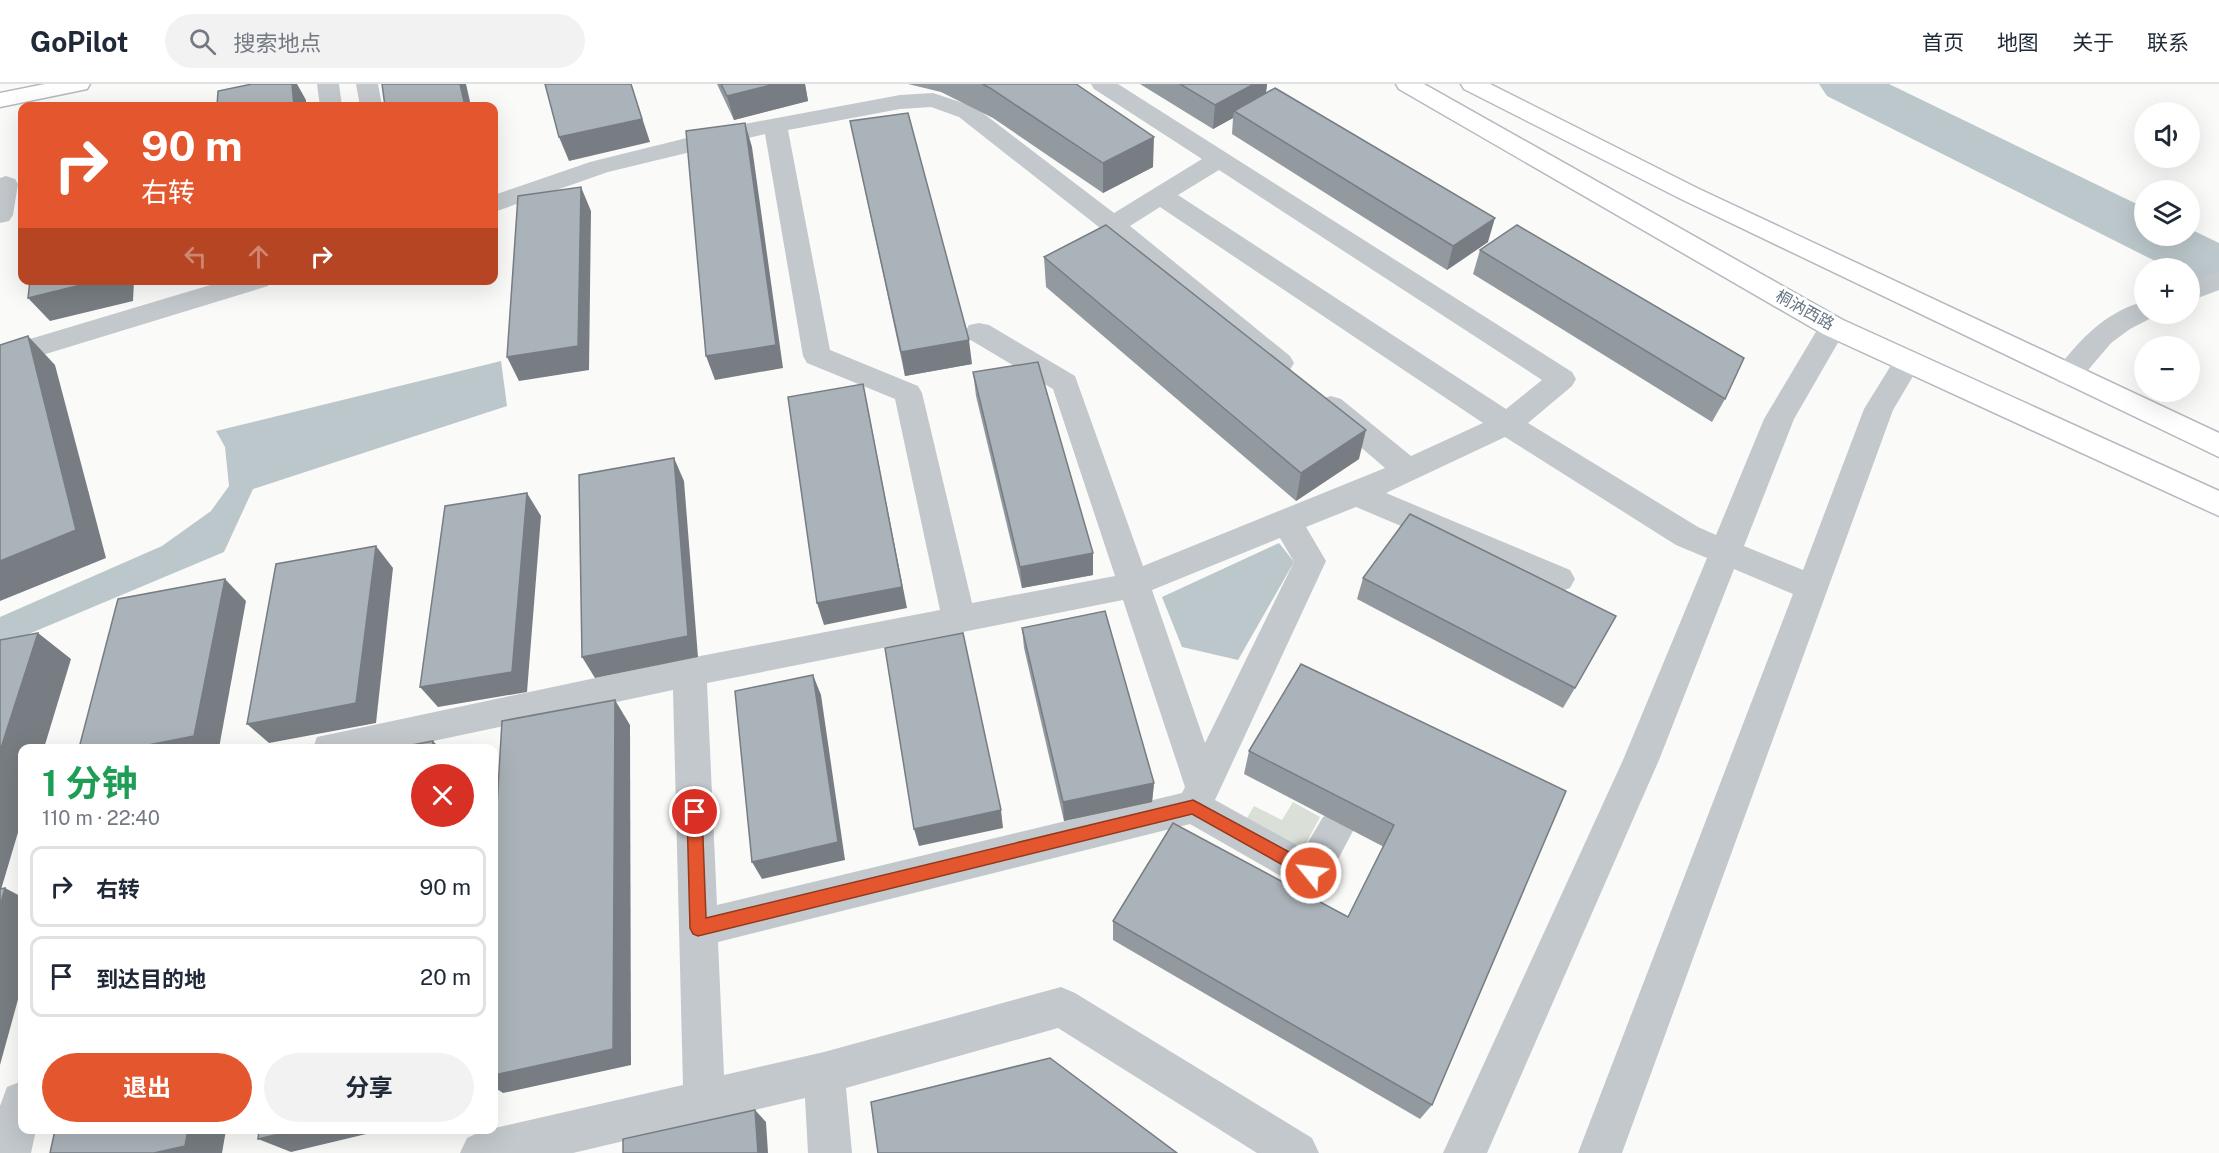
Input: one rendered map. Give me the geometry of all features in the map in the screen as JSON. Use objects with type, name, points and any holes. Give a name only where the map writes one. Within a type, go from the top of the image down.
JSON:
[{"type":"main road","points":[[0,100],[79,84]]},
{"type":"main road","name":"桐汭西路","points":[[1407,84],[1833,327],[2219,504]]},
{"type":"main road","points":[[1472,84],[1689,194],[2219,446]]},
{"type":"street","points":[[328,84],[330,102]]},
{"type":"street","points":[[368,84],[370,102]]},
{"type":"street","points":[[349,744],[690,672],[1133,584],[1356,494],[1508,424],[1562,379],[1102,84]]},
{"type":"street","points":[[498,203],[599,167],[775,125],[900,102],[933,100],[967,112],[1113,225],[1408,470]]},
{"type":"street","points":[[775,125],[817,356],[908,393],[959,620]]},
{"type":"street","points":[[1113,225],[1219,159]]},
{"type":"street","points":[[0,215],[6,184]]},
{"type":"street","points":[[1160,195],[1508,424],[1687,536],[1810,587]]},
{"type":"street","points":[[2200,288],[2219,280]]},
{"type":"street","points":[[0,358],[195,290],[226,285]]},
{"type":"street","points":[[2068,375],[2098,336],[2134,314]]},
{"type":"street","points":[[1465,1153],[1641,760],[1779,419],[1833,327]]},
{"type":"street","points":[[979,332],[1065,383],[1133,584],[1198,797],[1311,873],[1336,829]]},
{"type":"street","points":[[1599,1153],[1810,587],[1879,409],[1908,361]]},
{"type":"street","points":[[1356,494],[1559,579]]},
{"type":"street","points":[[698,928],[1198,797],[1310,561],[1286,521]]},
{"type":"street","points":[[690,672],[704,1102]]},
{"type":"street","points":[[482,1153],[824,1073],[1060,1007],[1297,1153]]},
{"type":"street","points":[[824,1073],[830,1153]]},
{"type":"street","points":[[9,1153],[18,1118]]},
{"type":"shaded area","points":[[501,361],[507,406],[253,489],[224,552],[0,646],[0,617],[162,546],[211,511],[229,486],[225,447],[216,431]]},
{"type":"shaded area","points":[[1279,543],[1294,562],[1238,660],[1182,647],[1162,597]]},
{"type":"shaded area","points":[[1293,802],[1320,817],[1301,853],[1244,823],[1254,806],[1282,820]]},
{"type":"building","points":[[252,84],[292,84],[294,102],[217,102],[218,91]]},
{"type":"building","points":[[382,84],[460,84],[464,102],[384,102]]},
{"type":"building","points":[[545,84],[631,84],[642,119],[559,137]]},
{"type":"building","points":[[721,84],[775,84],[727,96]]},
{"type":"building","points":[[982,84],[1076,84],[1154,137],[1103,163]]},
{"type":"building","points":[[1180,84],[1254,84],[1215,105]]},
{"type":"building","points":[[1275,88],[1495,218],[1453,246],[1234,111]]},
{"type":"building","points":[[908,113],[969,340],[901,352],[850,121]]},
{"type":"building","points":[[745,123],[776,345],[706,356],[686,131]]},
{"type":"building","points":[[581,187],[578,346],[507,357],[518,196]]},
{"type":"building","points":[[1106,225],[1366,430],[1301,473],[1044,257]]},
{"type":"building","points":[[1517,225],[1744,358],[1725,399],[1480,250]]},
{"type":"building","points":[[29,285],[81,285],[28,298]]},
{"type":"building","points":[[28,336],[76,530],[0,561],[0,345]]},
{"type":"building","points":[[1038,362],[1093,553],[1020,567],[973,372]]},
{"type":"building","points":[[863,384],[902,587],[817,603],[788,397]]},
{"type":"building","points":[[674,458],[688,636],[582,657],[579,475]]},
{"type":"building","points":[[527,493],[512,672],[420,687],[445,506]]},
{"type":"building","points":[[1410,514],[1616,616],[1575,688],[1363,578]]},
{"type":"building","points":[[376,546],[356,703],[247,724],[276,564]]},
{"type":"building","points":[[225,579],[194,736],[153,744],[80,744],[118,599]]},
{"type":"building","points":[[1105,611],[1154,783],[1063,802],[1022,628]]},
{"type":"building","points":[[38,633],[0,751],[0,640]]},
{"type":"building","points":[[963,633],[1001,810],[914,829],[885,648]]},
{"type":"building","points":[[1301,664],[1566,791],[1432,1105],[1113,921],[1173,823],[1348,917],[1394,825],[1249,751]]},
{"type":"building","points":[[813,675],[838,842],[752,862],[735,691]]},
{"type":"building","points":[[615,700],[613,1049],[498,1074],[498,789],[502,721]]},
{"type":"building","points":[[433,741],[433,744],[417,744]]},
{"type":"building","points":[[5,888],[0,906],[0,889]]},
{"type":"building","points":[[1050,1058],[1177,1153],[878,1153],[871,1102]]},
{"type":"building","points":[[755,1110],[758,1153],[623,1153],[623,1139]]},
{"type":"building","points":[[54,1134],[187,1134],[185,1146],[154,1153],[50,1153]]},
{"type":"building","points":[[259,1134],[279,1134],[258,1139]]},
{"type":"waterway","points":[[1846,84],[2134,227]]},
{"type":"waterway","points":[[2174,246],[2219,268]]},
{"type":"route","points":[[695,812],[698,928],[1193,807],[1311,873]]}]
